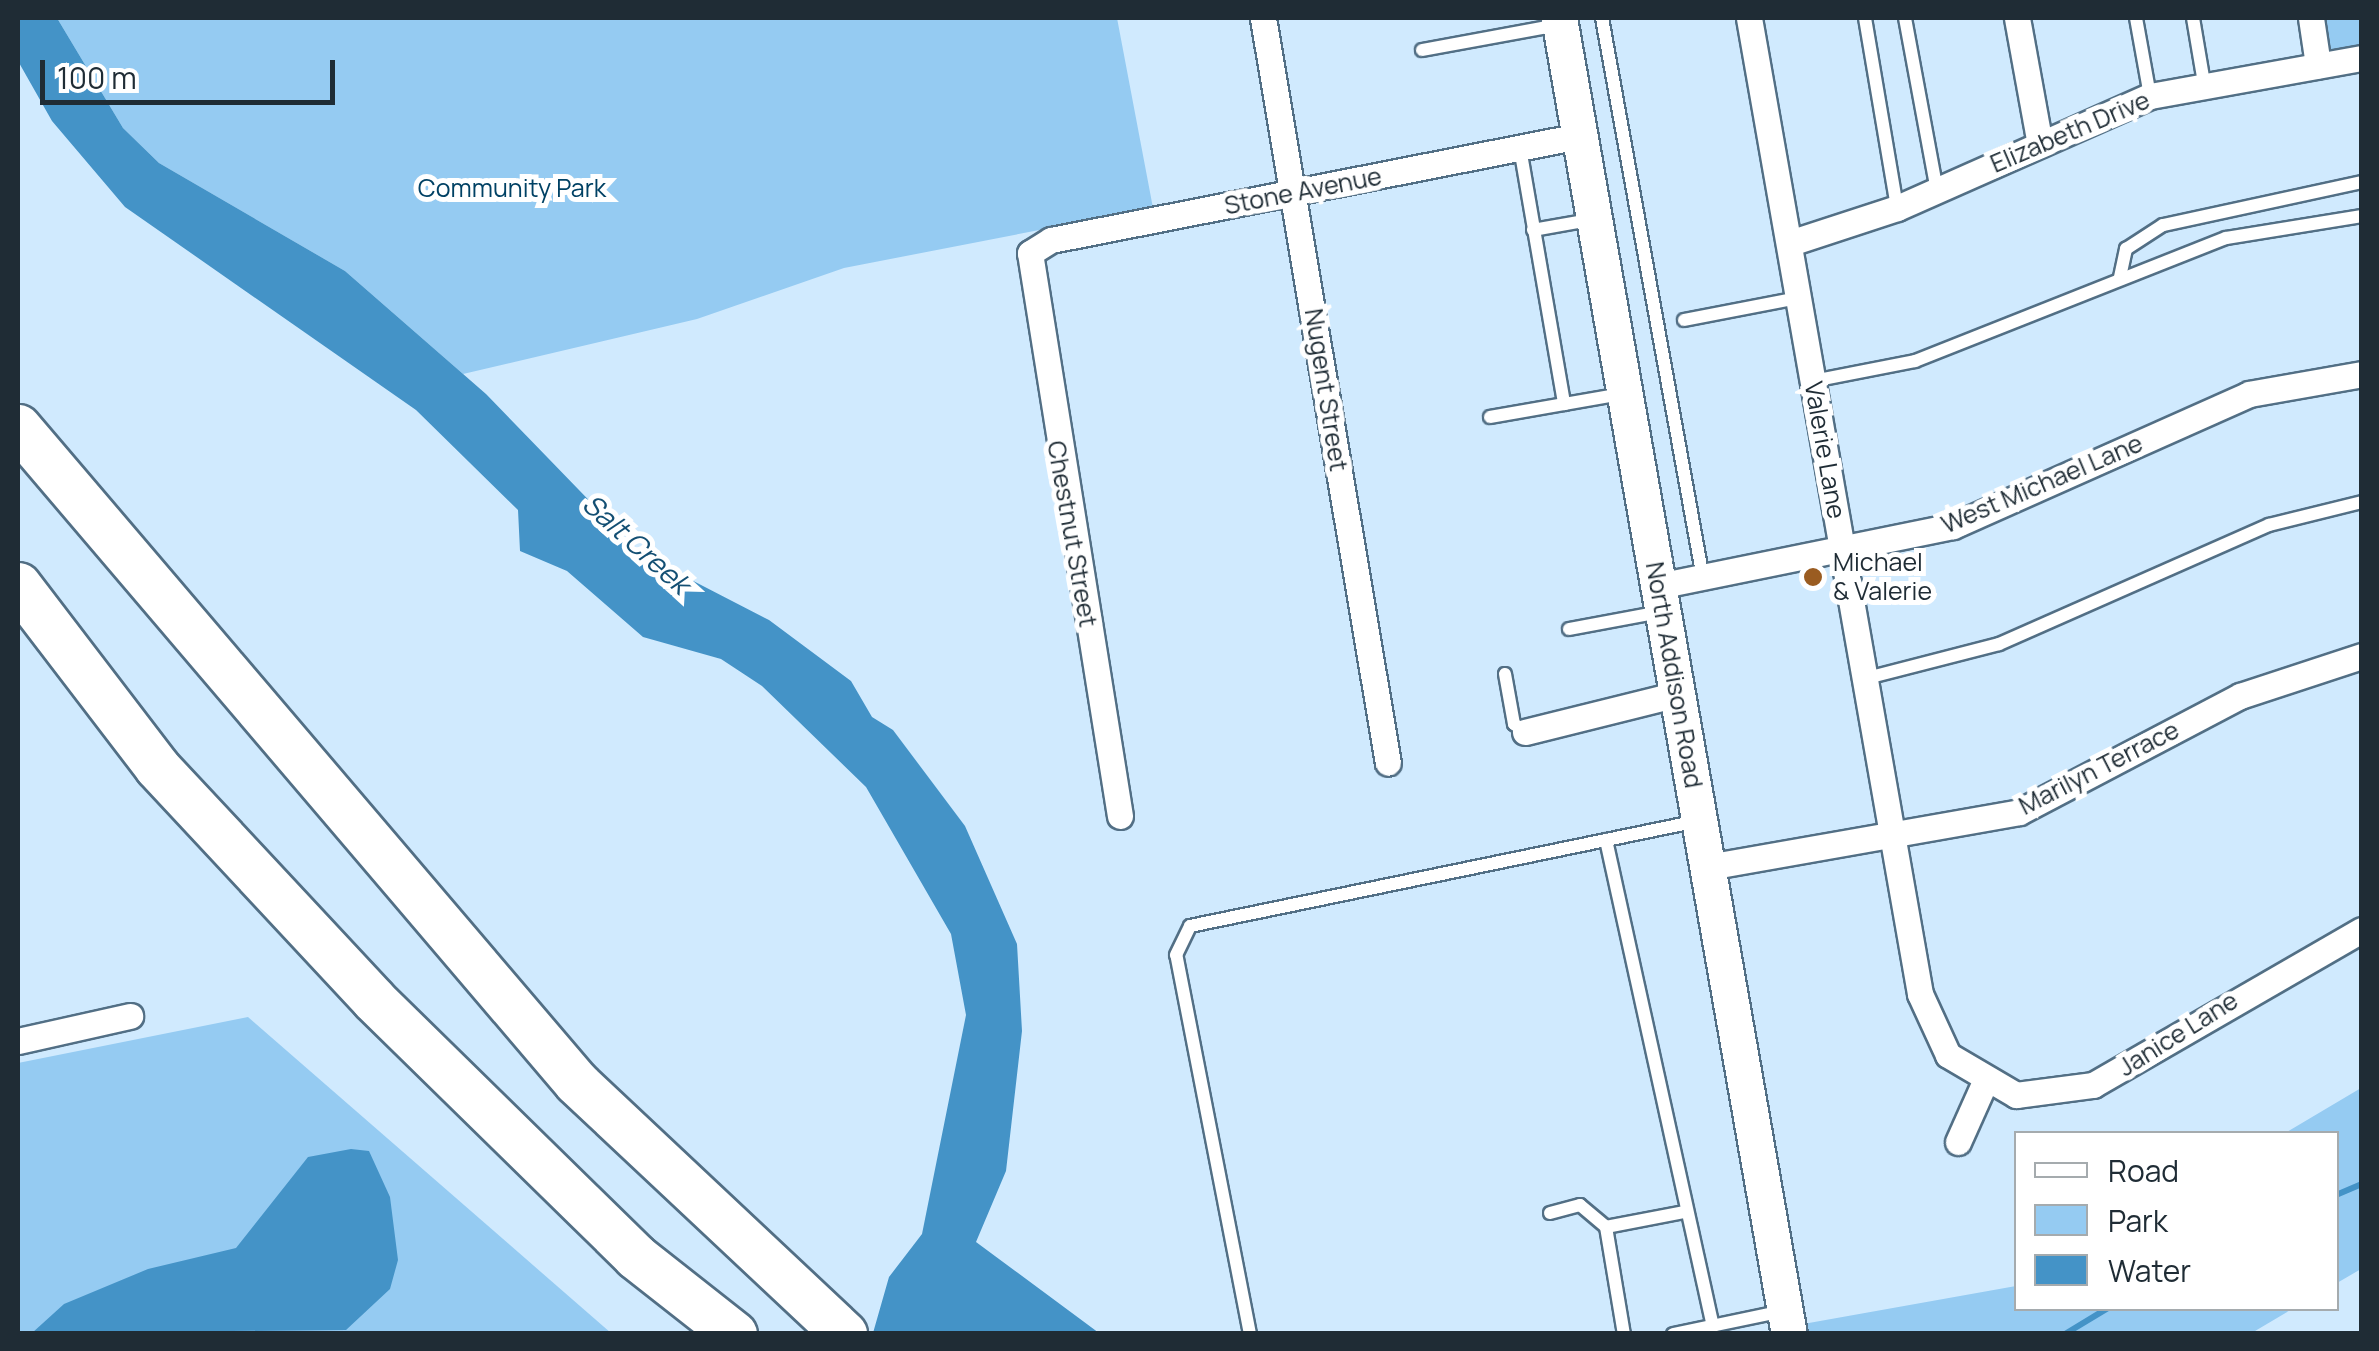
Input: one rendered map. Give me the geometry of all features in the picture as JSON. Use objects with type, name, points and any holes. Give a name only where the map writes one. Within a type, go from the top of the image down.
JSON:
[{"type":"highway","points":[[18,428],[576,1082],[802,1301],[844,1334]]},
{"type":"highway","points":[[18,586],[157,767],[374,1000],[636,1256],[734,1334]]},
{"type":"street","name":"Nugent Street","points":[[1263,18],[1388,763]]},
{"type":"street","name":"Valerie Lane","points":[[1749,18],[1920,994],[1948,1055]]},
{"type":"street","points":[[2017,18],[2040,144]]},
{"type":"street","points":[[2311,18],[2318,65]]},
{"type":"street","name":"North Addison Road","points":[[1559,21],[1788,1322]]},
{"type":"street","name":"Elizabeth Drive","points":[[1790,243],[1897,208],[2150,96],[2204,83],[2362,58]]},
{"type":"street","name":"Stone Avenue","points":[[1030,253],[1051,240],[1579,136]]},
{"type":"street","name":"Chestnut Street","points":[[1030,253],[1120,816]]},
{"type":"street","name":"West Michael Lane","points":[[1660,599],[1703,578],[1954,526],[2249,394],[2362,374]]},
{"type":"street","name":"Marilyn Terrace","points":[[1708,866],[1895,840],[2019,812],[2240,696],[2362,656]]},
{"type":"street","points":[[1525,732],[1677,694]]},
{"type":"street","name":"Janice Lane","points":[[1948,1055],[1984,1084],[2016,1095],[2093,1085],[2362,930]]},
{"type":"street","points":[[18,1041],[130,1016]]},
{"type":"street","points":[[1958,1142],[1984,1084]]},
{"type":"lane","points":[[1602,18],[1703,578]]},
{"type":"lane","points":[[1865,18],[1897,208]]},
{"type":"lane","points":[[1906,18],[1937,191]]},
{"type":"lane","points":[[2136,18],[2150,96]]},
{"type":"lane","points":[[2193,18],[2204,83]]},
{"type":"lane","points":[[1422,50],[1559,21]]},
{"type":"lane","points":[[1520,148],[1564,404]]},
{"type":"lane","points":[[2120,277],[2126,249],[2163,225],[2362,182]]},
{"type":"lane","points":[[1813,381],[1915,361],[2226,238],[2362,216]]},
{"type":"lane","points":[[1534,230],[1594,219]]},
{"type":"lane","points":[[1684,320],[1798,298]]},
{"type":"lane","points":[[1490,417],[1625,394]]},
{"type":"lane","points":[[1867,678],[1999,644],[2269,525],[2362,502]]},
{"type":"lane","points":[[1570,629],[1660,599]]},
{"type":"lane","points":[[1504,674],[1514,724],[1525,732]]},
{"type":"lane","points":[[1250,1334],[1176,955],[1190,926],[1700,820]]},
{"type":"lane","points":[[1606,840],[1684,1212],[1713,1326]]},
{"type":"lane","points":[[1550,1213],[1580,1206],[1606,1227],[1624,1334]]},
{"type":"lane","points":[[1606,1227],[1684,1212]]},
{"type":"lane","points":[[1673,1334],[1713,1326],[1788,1322]]},
{"type":"green space","name":"Community Park","points":[[57,18],[1117,18],[1153,208],[844,268],[697,319],[463,374],[345,271],[159,163],[123,128]]},
{"type":"green space","points":[[2316,18],[2361,18],[2361,51],[2320,58]]},
{"type":"green space","points":[[248,1017],[611,1333],[18,1334],[18,1063]]},
{"type":"green space","points":[[2361,1088],[2361,1269],[2339,1282],[2339,1131],[2288,1131]]},
{"type":"green space","points":[[2014,1286],[2014,1311],[2289,1311],[2250,1334],[1793,1334],[1792,1326]]},
{"type":"water","points":[[18,18],[57,18],[123,128],[159,163],[345,271],[486,394],[641,554],[769,620],[851,681],[872,717],[893,730],[965,826],[1017,944],[1022,1031],[1006,1171],[976,1242],[1099,1333],[873,1333],[889,1277],[922,1234],[966,1015],[951,934],[866,787],[762,686],[721,659],[643,637],[567,571],[520,551],[518,510],[416,410],[125,207],[52,121],[18,61]]},
{"type":"water","points":[[351,1149],[369,1151],[390,1197],[398,1260],[390,1289],[346,1330],[32,1333],[64,1304],[148,1269],[236,1248],[308,1157]]},
{"type":"waterway","points":[[2339,1194],[2362,1184]]},
{"type":"waterway","points":[[2065,1334],[2103,1311]]},
{"type":"place","name":"Michael & Valerie","points":[[1813,577]]},
{"type":"water label","name":"Salt Creek","points":[[637,543]]}]
